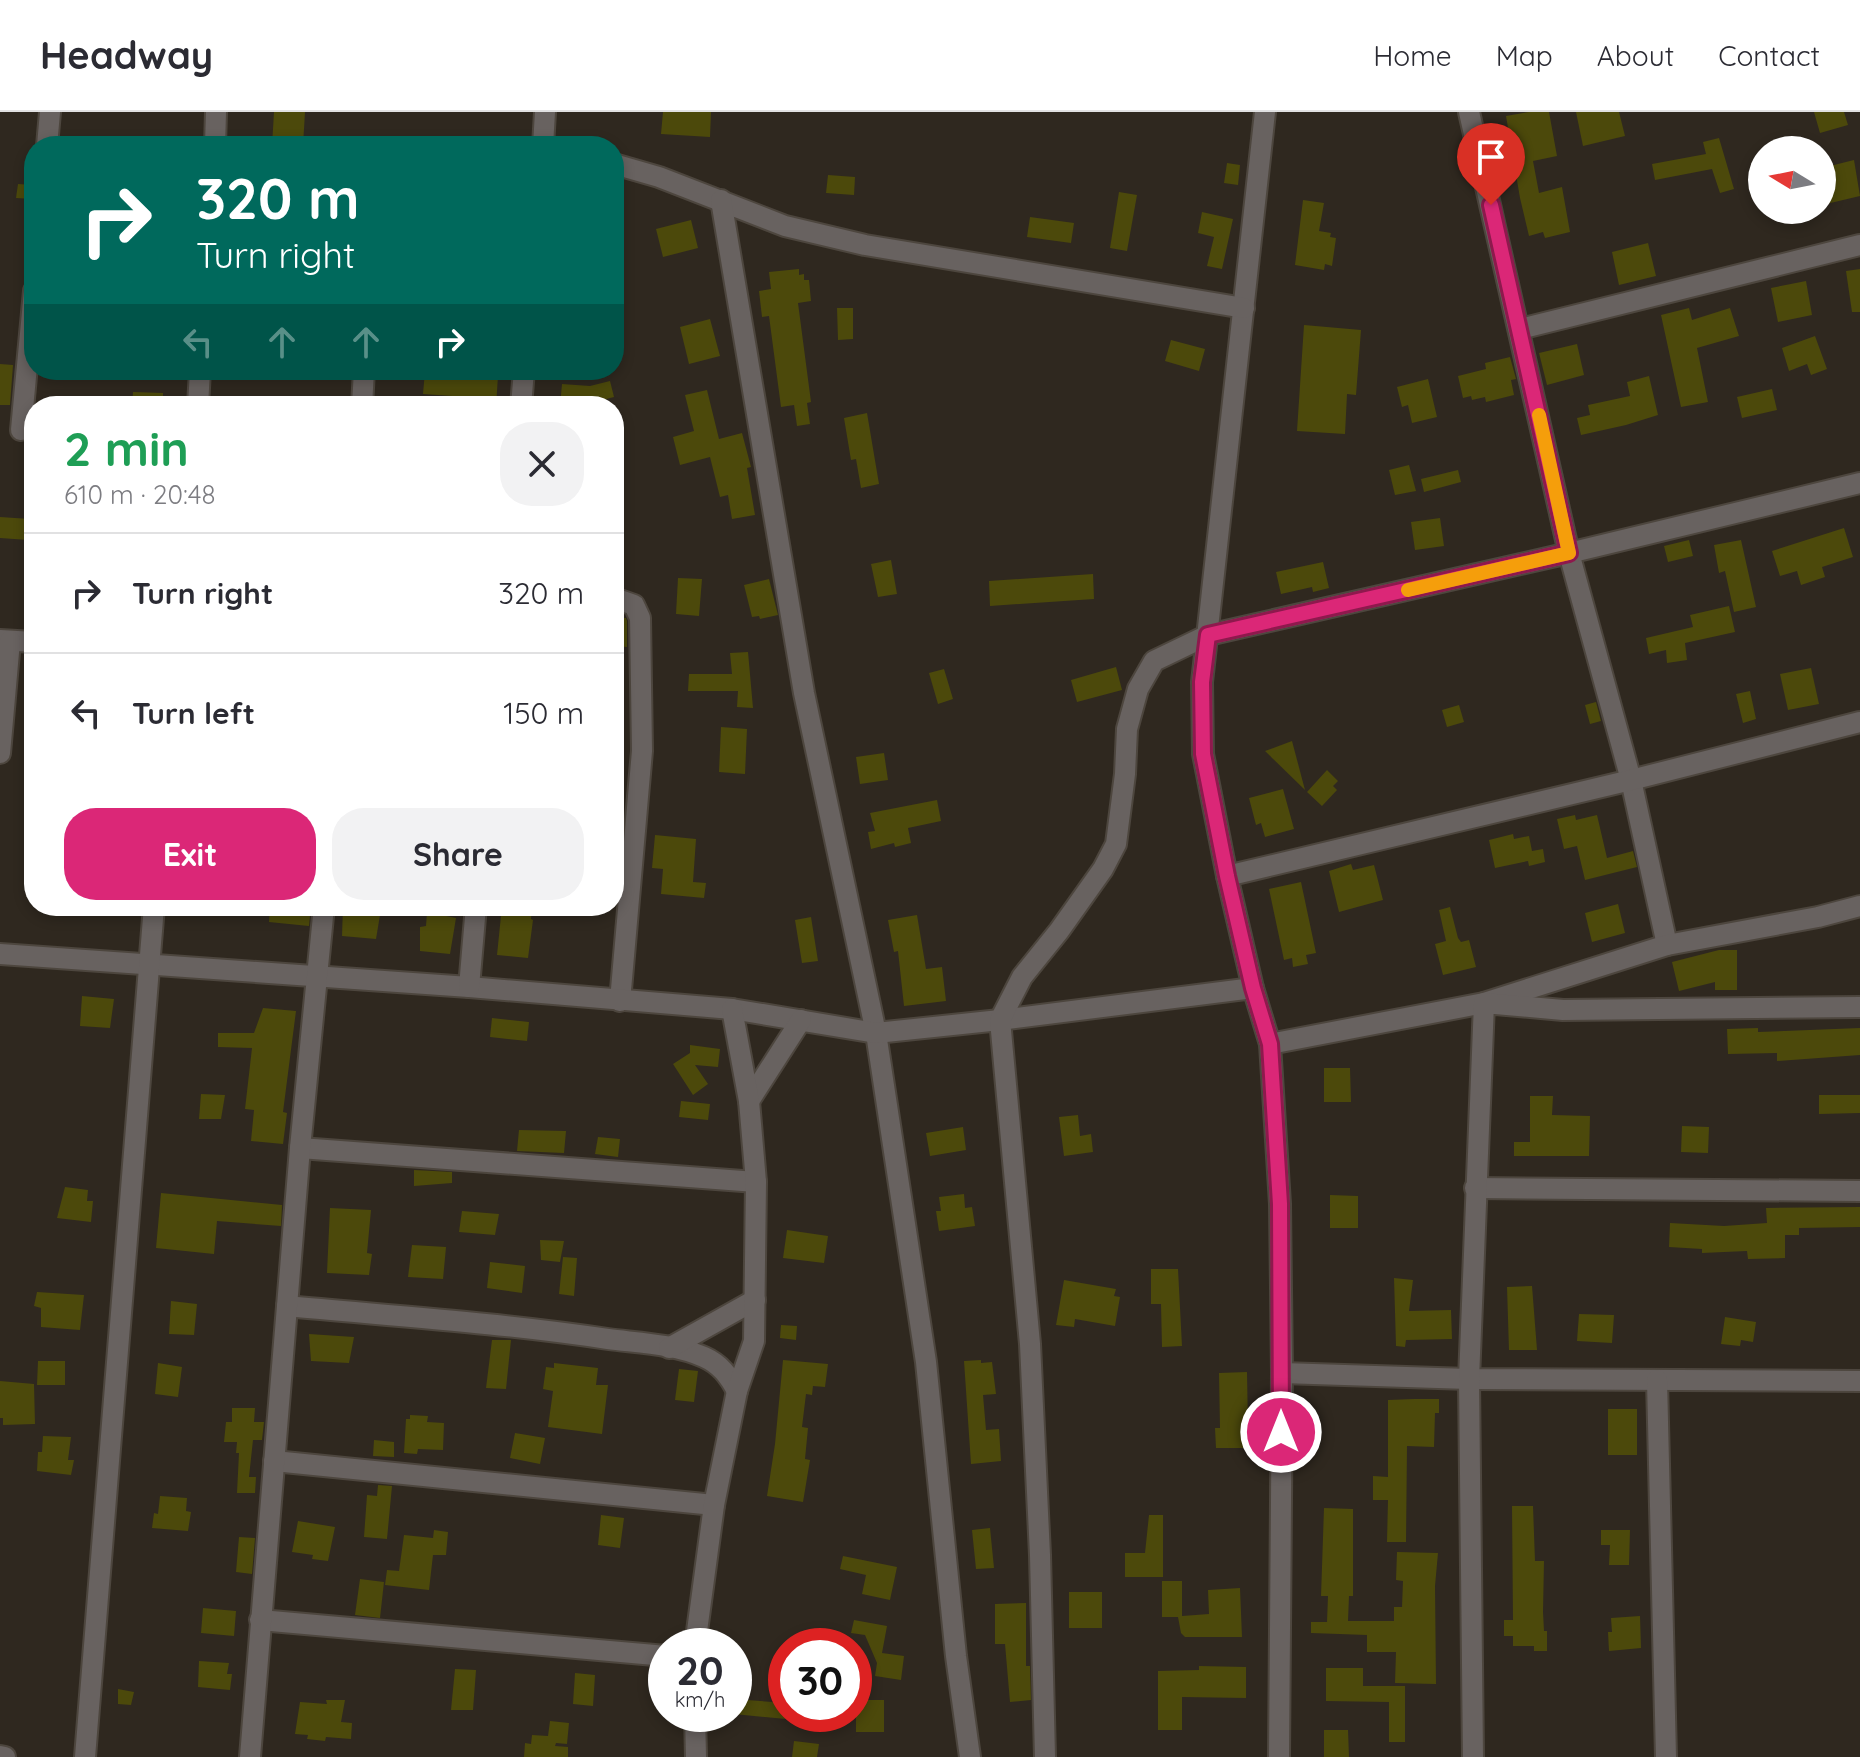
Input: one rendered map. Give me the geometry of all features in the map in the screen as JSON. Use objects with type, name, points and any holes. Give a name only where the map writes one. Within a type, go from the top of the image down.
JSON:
[{"type":"street","points":[[48,136],[50,112]]},
{"type":"street","points":[[215,136],[216,112]]},
{"type":"street","points":[[545,112],[546,136]]},
{"type":"street","points":[[1265,112],[1202,682],[1203,754],[1227,876],[1253,988],[1270,1044],[1280,1204],[1279,1757]]},
{"type":"street","points":[[1469,112],[1569,553],[1631,780],[1667,945]]},
{"type":"street","points":[[624,167],[721,200],[785,226],[865,245],[1244,308]]},
{"type":"street","points":[[721,200],[804,693],[876,1033],[926,1362],[956,1656],[970,1757]]},
{"type":"street","points":[[1520,329],[1860,245]]},
{"type":"street","points":[[0,428],[24,431]]},
{"type":"street","points":[[1045,1757],[1030,1344],[1000,1020],[1022,977],[1103,869],[1116,844],[1127,729],[1138,689],[1154,661],[1208,635],[1860,483]]},
{"type":"street","points":[[620,1001],[642,736],[640,618],[634,605],[624,602]]},
{"type":"street","points":[[0,753],[5,641]]},
{"type":"street","points":[[1227,876],[1860,722]]},
{"type":"street","points":[[1270,1044],[1484,1003],[1667,945],[1818,917],[1860,906]]},
{"type":"street","points":[[85,1757],[153,916]]},
{"type":"street","points":[[250,1757],[300,1148],[323,916]]},
{"type":"street","points":[[469,987],[475,916]]},
{"type":"street","points":[[0,954],[732,1009],[876,1033],[1253,988]]},
{"type":"street","points":[[1484,1003],[1563,1010],[1860,1007]]},
{"type":"street","points":[[1473,1757],[1469,1379],[1484,1003]]},
{"type":"street","points":[[697,1628],[714,1505],[737,1391],[754,1341],[756,1182],[749,1101],[732,1009]]},
{"type":"street","points":[[749,1101],[801,1020]]},
{"type":"street","points":[[300,1148],[756,1182]]},
{"type":"street","points":[[1475,1188],[1860,1191]]},
{"type":"street","points":[[669,1348],[755,1300]]},
{"type":"street","points":[[287,1306],[578,1334],[669,1348],[702,1356],[717,1364],[728,1374],[737,1391]]},
{"type":"street","points":[[1282,1373],[1469,1379],[1860,1381]]},
{"type":"street","points":[[1657,1380],[1666,1757]]},
{"type":"street","points":[[274,1461],[714,1505]]},
{"type":"street","points":[[260,1620],[648,1654]]},
{"type":"street","points":[[695,1732],[696,1757]]},
{"type":"building","points":[[274,112],[305,112],[304,136],[273,136]]},
{"type":"building","points":[[663,112],[711,112],[710,137],[661,134]]},
{"type":"building","points":[[1549,112],[1557,156],[1533,161],[1539,193],[1562,187],[1570,232],[1545,238],[1543,232],[1529,236],[1506,116]]},
{"type":"building","points":[[1576,112],[1619,112],[1625,136],[1583,146]]},
{"type":"building","points":[[1814,112],[1844,112],[1848,125],[1820,133]]},
{"type":"building","points":[[1719,138],[1734,189],[1720,193],[1712,169],[1655,180],[1652,164],[1706,154],[1703,142]]},
{"type":"building","points":[[1854,160],[1860,196],[1836,202],[1836,164]]},
{"type":"building","points":[[1227,163],[1240,165],[1238,185],[1224,183]]},
{"type":"building","points":[[828,175],[855,177],[854,195],[826,193]]},
{"type":"building","points":[[18,184],[24,184],[24,198],[16,198]]},
{"type":"building","points":[[1119,192],[1137,195],[1127,251],[1110,248]]},
{"type":"building","points":[[1303,200],[1324,203],[1319,231],[1331,233],[1330,237],[1336,238],[1332,266],[1325,264],[1324,270],[1295,265]]},
{"type":"building","points":[[1202,212],[1233,219],[1222,269],[1207,266],[1214,237],[1198,233]]},
{"type":"building","points":[[1030,217],[1074,223],[1071,243],[1027,237]]},
{"type":"building","points":[[691,220],[698,248],[663,257],[656,229]]},
{"type":"building","points":[[1648,243],[1656,276],[1619,285],[1612,252]]},
{"type":"building","points":[[799,269],[799,275],[804,274],[804,280],[809,280],[811,301],[798,303],[811,402],[807,403],[810,424],[797,426],[794,405],[781,407],[769,316],[762,317],[759,291],[771,289],[769,272]]},
{"type":"building","points":[[1860,269],[1860,312],[1852,312],[1846,271]]},
{"type":"building","points":[[1806,281],[1812,315],[1778,322],[1771,288]]},
{"type":"building","points":[[837,308],[853,308],[853,339],[838,340]]},
{"type":"building","points":[[1689,308],[1692,320],[1730,308],[1739,336],[1697,348],[1708,402],[1681,407],[1661,315]]},
{"type":"building","points":[[710,319],[720,356],[689,364],[680,327]]},
{"type":"building","points":[[1304,325],[1361,330],[1356,395],[1347,394],[1345,434],[1297,431]]},
{"type":"building","points":[[1815,336],[1827,369],[1811,375],[1807,364],[1789,371],[1782,348]]},
{"type":"building","points":[[1171,340],[1205,349],[1199,371],[1165,361]]},
{"type":"building","points":[[1577,344],[1584,375],[1547,385],[1539,353]]},
{"type":"building","points":[[1510,357],[1516,379],[1511,380],[1514,395],[1486,402],[1485,397],[1472,400],[1471,396],[1463,398],[1458,376],[1486,369],[1485,363]]},
{"type":"building","points":[[0,364],[13,365],[10,405],[0,405]]},
{"type":"building","points":[[1649,376],[1658,415],[1581,435],[1577,418],[1590,415],[1588,405],[1630,396],[1627,382]]},
{"type":"building","points":[[1428,379],[1437,417],[1412,423],[1408,405],[1402,407],[1397,387]]},
{"type":"building","points":[[424,380],[498,380],[497,396],[423,394]]},
{"type":"building","points":[[610,381],[614,396],[561,396],[562,384],[590,386]]},
{"type":"building","points":[[1772,389],[1777,410],[1742,418],[1737,397]]},
{"type":"building","points":[[707,390],[719,439],[742,433],[751,467],[747,468],[755,515],[732,519],[728,495],[720,497],[710,457],[680,465],[673,437],[694,431],[685,395]]},
{"type":"building","points":[[133,392],[163,393],[163,396],[133,396]]},
{"type":"building","points":[[867,413],[879,484],[861,488],[856,459],[851,460],[844,418]]},
{"type":"building","points":[[1409,465],[1416,491],[1395,495],[1389,470]]},
{"type":"building","points":[[1458,470],[1461,482],[1424,492],[1421,479]]},
{"type":"building","points":[[0,517],[24,519],[24,540],[0,538]]},
{"type":"building","points":[[1440,518],[1444,546],[1415,550],[1411,522]]},
{"type":"building","points":[[1844,528],[1853,557],[1822,567],[1825,577],[1801,585],[1797,571],[1780,576],[1772,551]]},
{"type":"building","points":[[1689,540],[1693,556],[1668,562],[1664,546]]},
{"type":"building","points":[[1741,540],[1756,607],[1734,612],[1725,571],[1719,573],[1714,545]]},
{"type":"building","points":[[891,560],[897,594],[878,597],[871,564]]},
{"type":"building","points":[[1323,562],[1329,588],[1313,592],[1312,587],[1281,594],[1276,572]]},
{"type":"building","points":[[1093,574],[1094,599],[990,606],[989,581]]},
{"type":"building","points":[[678,578],[702,579],[699,616],[676,614]]},
{"type":"building","points":[[769,579],[778,615],[760,619],[759,616],[752,617],[744,585]]},
{"type":"building","points":[[1729,606],[1735,632],[1685,643],[1687,660],[1667,663],[1666,650],[1649,654],[1646,638],[1693,627],[1690,615]]},
{"type":"building","points":[[624,618],[627,621],[627,647],[624,647]]},
{"type":"building","points":[[748,652],[753,708],[737,707],[738,691],[688,691],[689,674],[732,674],[730,653]]},
{"type":"building","points":[[1116,667],[1122,690],[1077,702],[1071,680]]},
{"type":"building","points":[[1811,668],[1819,704],[1788,710],[1780,674]]},
{"type":"building","points":[[944,669],[953,699],[938,704],[929,673]]},
{"type":"building","points":[[1750,691],[1756,719],[1743,723],[1736,694]]},
{"type":"building","points":[[1596,702],[1601,721],[1590,724],[1585,705]]},
{"type":"building","points":[[1459,705],[1464,722],[1447,727],[1442,710]]},
{"type":"building","points":[[721,727],[747,729],[745,774],[719,772]]},
{"type":"building","points":[[1292,741],[1305,790],[1265,751]]},
{"type":"building","points":[[884,753],[888,780],[860,784],[856,757]]},
{"type":"building","points":[[1327,770],[1338,781],[1333,786],[1337,790],[1322,806],[1307,792]]},
{"type":"building","points":[[1283,789],[1294,829],[1265,837],[1261,823],[1256,825],[1249,798]]},
{"type":"building","points":[[937,800],[941,821],[908,828],[911,843],[895,847],[894,843],[871,849],[868,832],[875,831],[870,813]]},
{"type":"building","points":[[1575,815],[1576,820],[1597,815],[1607,858],[1633,851],[1637,867],[1585,880],[1577,846],[1564,849],[1557,819]]},
{"type":"building","points":[[1513,834],[1514,839],[1529,836],[1532,851],[1543,849],[1545,862],[1529,866],[1528,861],[1495,868],[1489,840]]},
{"type":"building","points":[[655,835],[696,839],[693,882],[706,883],[704,898],[661,894],[663,869],[652,868]]},
{"type":"building","points":[[1351,864],[1353,870],[1374,865],[1383,900],[1339,912],[1329,871]]},
{"type":"building","points":[[1301,882],[1316,953],[1306,955],[1308,964],[1293,967],[1292,958],[1284,960],[1269,889]]},
{"type":"building","points":[[1618,904],[1625,933],[1592,942],[1585,913]]},
{"type":"building","points":[[1450,907],[1458,938],[1461,942],[1469,940],[1476,967],[1443,975],[1435,944],[1446,941],[1439,910]]},
{"type":"building","points":[[917,915],[926,969],[942,967],[946,1001],[904,1006],[898,951],[894,952],[888,920]]},
{"type":"building","points":[[269,916],[310,916],[309,926],[269,922]]},
{"type":"building","points":[[343,916],[380,916],[376,939],[342,936]]},
{"type":"building","points":[[427,916],[456,918],[450,954],[420,951],[420,927],[426,926]]},
{"type":"building","points":[[501,916],[531,916],[528,958],[497,955]]},
{"type":"building","points":[[811,917],[818,961],[802,963],[795,920]]},
{"type":"building","points":[[1719,950],[1737,950],[1737,990],[1715,990],[1715,982],[1679,991],[1672,962]]},
{"type":"building","points":[[82,996],[114,999],[110,1028],[80,1026]]},
{"type":"building","points":[[263,1008],[296,1011],[283,1112],[287,1113],[283,1144],[251,1141],[254,1110],[245,1109],[252,1048],[218,1047],[218,1033],[254,1033]]},
{"type":"building","points":[[492,1018],[529,1022],[527,1041],[490,1037]]},
{"type":"building","points":[[1758,1028],[1758,1032],[1860,1028],[1860,1055],[1777,1061],[1777,1053],[1728,1054],[1727,1029]]},
{"type":"building","points":[[690,1045],[720,1049],[718,1067],[695,1065],[708,1084],[693,1095],[673,1064],[690,1053]]},
{"type":"building","points":[[1324,1068],[1350,1068],[1351,1102],[1324,1102]]},
{"type":"building","points":[[201,1094],[225,1095],[221,1119],[199,1119]]},
{"type":"building","points":[[1819,1095],[1860,1095],[1860,1113],[1819,1114]]},
{"type":"building","points":[[1530,1096],[1553,1096],[1552,1115],[1590,1116],[1589,1156],[1514,1156],[1514,1142],[1530,1142]]},
{"type":"building","points":[[681,1101],[710,1104],[708,1120],[679,1117]]},
{"type":"building","points":[[1078,1115],[1080,1136],[1091,1134],[1093,1152],[1064,1156],[1059,1117]]},
{"type":"building","points":[[1682,1126],[1709,1127],[1708,1153],[1681,1152]]},
{"type":"building","points":[[963,1127],[966,1150],[930,1156],[926,1133]]},
{"type":"building","points":[[519,1130],[566,1131],[564,1153],[517,1151]]},
{"type":"building","points":[[598,1137],[620,1139],[618,1157],[595,1154]]},
{"type":"building","points":[[414,1170],[452,1172],[452,1183],[414,1186]]},
{"type":"building","points":[[65,1187],[88,1190],[87,1201],[93,1201],[91,1222],[57,1218]]},
{"type":"building","points":[[161,1193],[282,1205],[281,1226],[217,1221],[214,1254],[156,1248]]},
{"type":"building","points":[[964,1194],[965,1208],[972,1207],[975,1226],[939,1231],[936,1211],[941,1211],[939,1197]]},
{"type":"building","points":[[1330,1195],[1358,1196],[1358,1228],[1330,1228]]},
{"type":"building","points":[[1860,1207],[1860,1227],[1799,1228],[1799,1235],[1785,1235],[1785,1258],[1748,1259],[1747,1251],[1702,1253],[1702,1249],[1669,1247],[1670,1223],[1724,1226],[1767,1223],[1766,1208]]},
{"type":"building","points":[[330,1208],[371,1210],[367,1253],[372,1254],[369,1275],[327,1273]]},
{"type":"building","points":[[462,1211],[499,1214],[495,1235],[459,1232]]},
{"type":"building","points":[[787,1230],[828,1236],[824,1263],[783,1258]]},
{"type":"building","points":[[540,1240],[564,1241],[560,1262],[541,1260]]},
{"type":"building","points":[[412,1245],[446,1247],[443,1279],[408,1277]]},
{"type":"building","points":[[563,1257],[577,1258],[574,1296],[559,1294]]},
{"type":"building","points":[[490,1262],[525,1266],[522,1293],[487,1288]]},
{"type":"building","points":[[1151,1269],[1178,1269],[1182,1346],[1162,1347],[1161,1304],[1151,1304]]},
{"type":"building","points":[[1394,1278],[1413,1280],[1409,1311],[1451,1310],[1452,1339],[1406,1340],[1405,1347],[1396,1346]]},
{"type":"building","points":[[1064,1280],[1116,1289],[1114,1296],[1120,1297],[1115,1326],[1075,1319],[1074,1327],[1056,1325]]},
{"type":"building","points":[[1532,1286],[1537,1350],[1509,1350],[1507,1287]]},
{"type":"building","points":[[37,1292],[84,1295],[80,1330],[41,1327],[41,1308],[34,1306]]},
{"type":"building","points":[[171,1301],[197,1304],[194,1335],[169,1334]]},
{"type":"building","points":[[1579,1314],[1614,1315],[1612,1343],[1577,1341]]},
{"type":"building","points":[[1725,1317],[1756,1322],[1753,1342],[1741,1340],[1740,1346],[1721,1344]]},
{"type":"building","points":[[781,1325],[797,1326],[796,1340],[780,1338]]},
{"type":"building","points":[[309,1334],[354,1337],[349,1363],[311,1361]]},
{"type":"building","points":[[492,1340],[511,1340],[506,1389],[486,1388]]},
{"type":"building","points":[[783,1360],[828,1364],[825,1387],[813,1386],[812,1395],[806,1394],[802,1427],[808,1428],[805,1459],[810,1460],[803,1502],[767,1496]]},
{"type":"building","points":[[981,1360],[981,1363],[992,1362],[996,1394],[983,1395],[986,1430],[999,1429],[1001,1461],[971,1464],[964,1361]]},
{"type":"building","points":[[38,1361],[65,1361],[65,1385],[37,1385]]},
{"type":"building","points":[[158,1363],[182,1367],[178,1397],[155,1394]]},
{"type":"building","points":[[554,1363],[598,1368],[596,1385],[608,1385],[602,1434],[548,1427],[553,1391],[543,1389],[546,1367],[554,1368]]},
{"type":"building","points":[[679,1369],[698,1371],[694,1402],[675,1400]]},
{"type":"building","points":[[1247,1372],[1248,1427],[1253,1427],[1254,1448],[1216,1448],[1215,1428],[1220,1428],[1219,1373]]},
{"type":"building","points":[[0,1381],[34,1384],[35,1424],[3,1425],[3,1418],[0,1418]]},
{"type":"building","points":[[1439,1399],[1439,1413],[1435,1413],[1434,1447],[1407,1446],[1406,1542],[1387,1542],[1388,1500],[1373,1500],[1373,1476],[1388,1477],[1388,1400]]},
{"type":"building","points":[[232,1408],[255,1408],[254,1422],[264,1422],[262,1440],[253,1440],[249,1477],[256,1477],[255,1493],[237,1493],[237,1442],[224,1442],[226,1422],[232,1422]]},
{"type":"building","points":[[1608,1409],[1637,1409],[1637,1455],[1608,1455]]},
{"type":"building","points":[[410,1415],[428,1416],[427,1422],[444,1423],[443,1450],[418,1449],[417,1454],[404,1453],[406,1419],[410,1419]]},
{"type":"building","points":[[515,1433],[545,1438],[540,1464],[510,1458]]},
{"type":"building","points":[[43,1436],[71,1437],[68,1460],[74,1460],[71,1475],[37,1471]]},
{"type":"building","points":[[374,1440],[394,1442],[394,1457],[373,1456]]},
{"type":"building","points":[[378,1485],[392,1486],[387,1539],[364,1537],[367,1495],[377,1496]]},
{"type":"building","points":[[160,1496],[187,1498],[186,1511],[191,1512],[188,1531],[152,1528],[154,1513],[158,1514]]},
{"type":"building","points":[[1512,1506],[1533,1506],[1535,1561],[1544,1561],[1543,1612],[1547,1651],[1534,1651],[1534,1646],[1513,1646],[1513,1636],[1504,1636],[1504,1620],[1513,1620]]},
{"type":"building","points":[[1324,1508],[1353,1509],[1353,1596],[1349,1596],[1348,1621],[1394,1621],[1394,1607],[1402,1607],[1403,1581],[1396,1580],[1397,1552],[1438,1553],[1435,1586],[1436,1684],[1395,1683],[1396,1652],[1367,1652],[1367,1635],[1311,1633],[1311,1622],[1327,1622],[1328,1596],[1321,1596]]},
{"type":"building","points":[[601,1515],[624,1518],[620,1548],[598,1545]]},
{"type":"building","points":[[1149,1515],[1163,1515],[1163,1577],[1125,1577],[1125,1553],[1145,1553]]},
{"type":"building","points":[[298,1521],[335,1527],[328,1561],[292,1552]]},
{"type":"building","points":[[990,1528],[994,1568],[976,1569],[972,1530]]},
{"type":"building","points":[[434,1530],[448,1532],[446,1555],[433,1555],[429,1590],[385,1585],[387,1570],[399,1571],[404,1535],[433,1538]]},
{"type":"building","points":[[1601,1530],[1630,1530],[1629,1565],[1609,1565],[1610,1545],[1601,1545]]},
{"type":"building","points":[[239,1537],[255,1538],[252,1574],[236,1572]]},
{"type":"building","points":[[843,1556],[897,1567],[890,1600],[862,1594],[866,1575],[840,1569]]},
{"type":"building","points":[[360,1579],[384,1582],[380,1618],[355,1615]]},
{"type":"building","points":[[1162,1581],[1182,1581],[1182,1616],[1209,1614],[1208,1590],[1240,1588],[1242,1637],[1185,1637],[1181,1633],[1178,1617],[1162,1617]]},
{"type":"building","points":[[1069,1592],[1102,1592],[1102,1628],[1069,1628]]},
{"type":"building","points":[[1026,1603],[1026,1666],[1030,1666],[1031,1700],[1010,1702],[1005,1644],[995,1644],[995,1604]]},
{"type":"building","points":[[203,1608],[236,1611],[234,1636],[201,1633]]},
{"type":"building","points":[[1640,1616],[1641,1648],[1609,1651],[1611,1618]]},
{"type":"building","points":[[854,1620],[887,1626],[882,1653],[904,1656],[901,1680],[875,1676],[877,1663],[872,1651],[872,1628],[852,1628]]},
{"type":"building","points":[[199,1661],[229,1663],[227,1674],[232,1674],[230,1690],[198,1687]]},
{"type":"building","points":[[1199,1666],[1246,1667],[1246,1698],[1182,1697],[1182,1730],[1158,1730],[1158,1671],[1199,1670]]},
{"type":"building","points":[[1326,1668],[1363,1668],[1363,1686],[1405,1686],[1405,1742],[1389,1742],[1389,1702],[1326,1701]]},
{"type":"building","points":[[455,1669],[476,1670],[473,1710],[451,1710]]},
{"type":"building","points":[[575,1673],[595,1675],[593,1706],[573,1704]]},
{"type":"building","points":[[118,1689],[134,1692],[131,1705],[118,1704]]},
{"type":"building","points":[[326,1700],[345,1700],[341,1722],[352,1723],[351,1739],[326,1737],[325,1741],[295,1734],[300,1702],[327,1704]]},
{"type":"building","points":[[752,1700],[768,1702],[768,1717],[752,1716]]},
{"type":"building","points":[[872,1700],[884,1700],[884,1732],[872,1732]]},
{"type":"building","points":[[550,1721],[569,1723],[567,1744],[556,1743],[555,1746],[568,1747],[568,1757],[524,1757],[525,1743],[531,1744],[532,1735],[548,1736]]},
{"type":"building","points":[[1324,1730],[1348,1730],[1349,1757],[1324,1757]]},
{"type":"building","points":[[794,1741],[819,1744],[817,1757],[792,1757]]},
{"type":"slow traffic","points":[[1408,590],[1569,553],[1539,415]]},
{"type":"route","points":[[1281,1432],[1280,1204],[1270,1044],[1253,988],[1227,876],[1203,754],[1202,682],[1208,635],[1569,553],[1491,205]]}]
